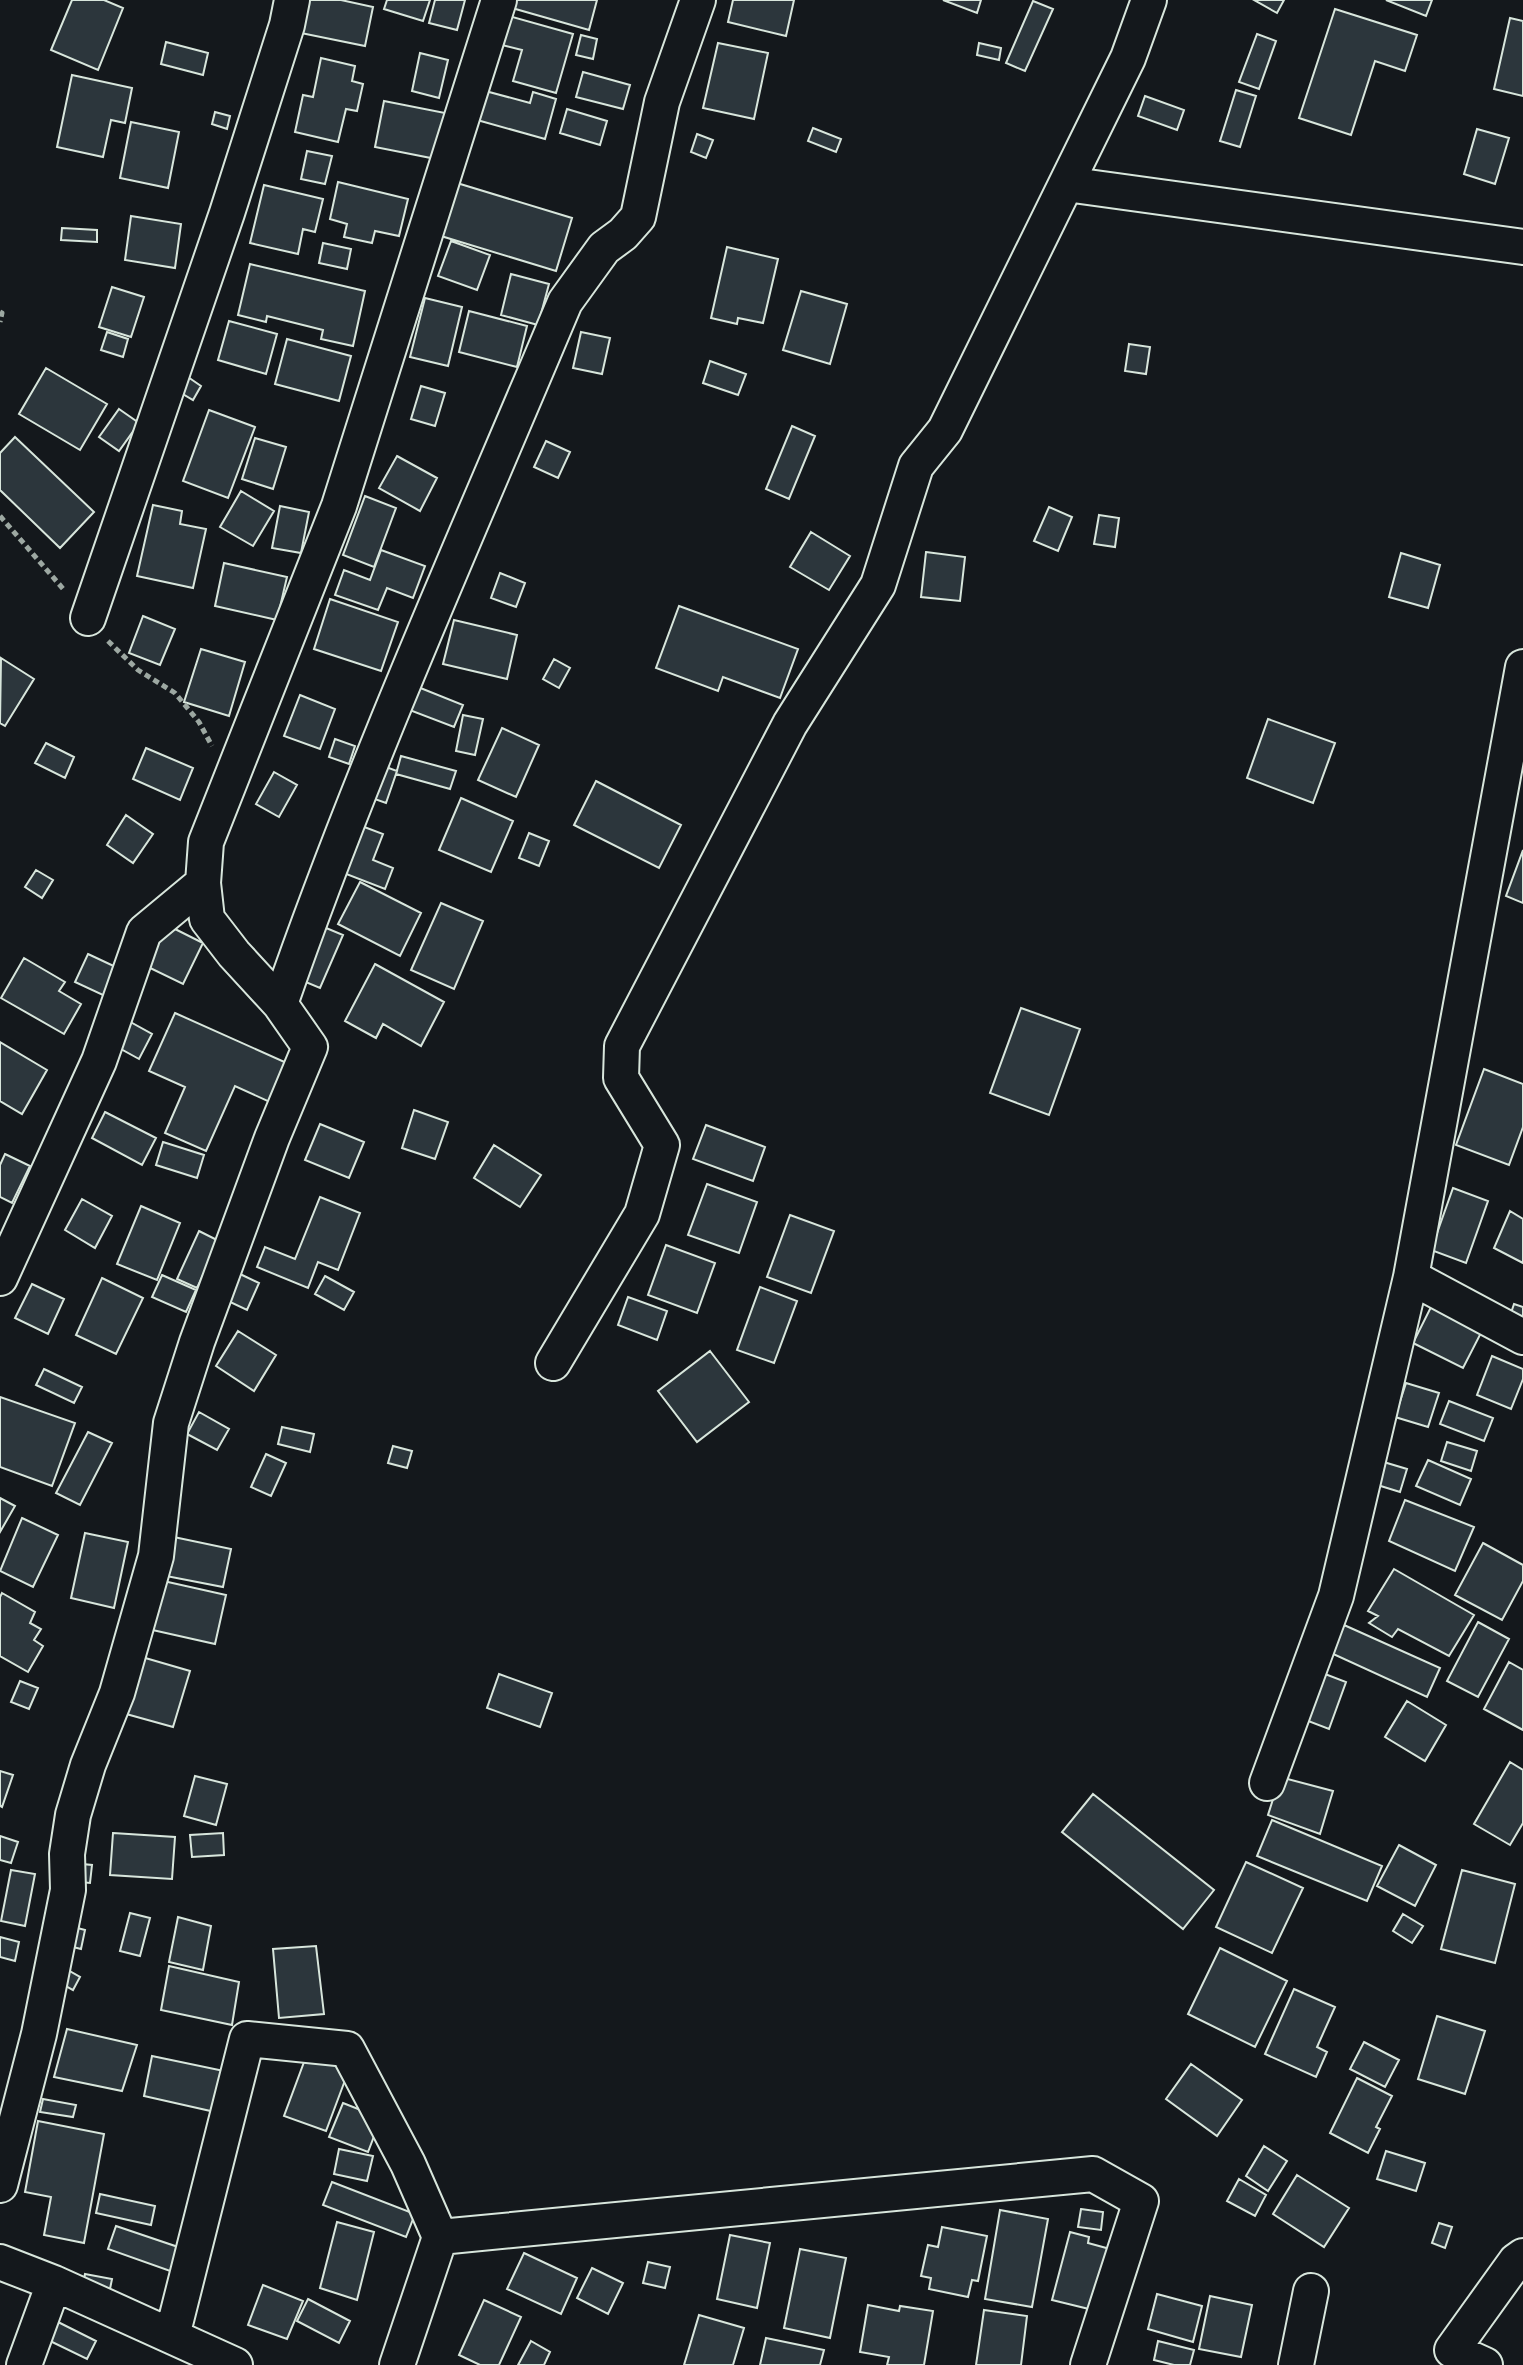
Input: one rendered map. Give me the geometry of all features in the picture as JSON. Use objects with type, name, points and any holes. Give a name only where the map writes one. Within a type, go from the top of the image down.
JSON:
[{"type":"street","points":[[88,618],[227,213],[287,25],[292,0]]},
{"type":"street","points":[[0,2185],[39,2034],[68,1890],[67,1854],[73,1815],[88,1765],[117,1693],[156,1556],[171,1423],[197,1342],[272,1138],[310,1047],[280,1004],[207,919],[203,883],[206,842],[339,506],[499,0]]},
{"type":"street","points":[[280,1004],[322,883],[389,717],[565,302],[604,248],[623,234],[638,217],[662,102],[698,0]]},
{"type":"street","points":[[553,1363],[642,1214],[662,1145],[621,1078],[622,1046],[790,724],[878,585],[916,466],[945,430],[1128,58],[1149,0]]},
{"type":"street","points":[[1066,184],[1523,247]]},
{"type":"street","points":[[1267,1783],[1336,1596],[1411,1277],[1523,667]]},
{"type":"street","points":[[0,1278],[99,1061],[144,932],[203,883]]},
{"type":"street","points":[[1411,1277],[1523,1337]]},
{"type":"street","points":[[172,2336],[247,2039],[347,2049],[408,2164],[440,2237],[397,2365]]},
{"type":"street","points":[[440,2237],[1093,2174],[1141,2201],[1088,2365]]},
{"type":"street","points":[[1485,2365],[1452,2350],[1516,2261],[1523,2256]]},
{"type":"street","points":[[0,2262],[54,2283],[235,2365]]},
{"type":"street","points":[[24,2365],[54,2283]]},
{"type":"street","points":[[1296,2365],[1311,2291]]},
{"type":"path","points":[[0,312],[0,322]]},
{"type":"path","points":[[0,516],[88,618],[138,670],[175,693],[199,722],[230,781]]},
{"type":"building","points":[[72,0],[104,0],[123,8],[98,70],[51,50]]},
{"type":"building","points":[[303,0],[341,0],[373,7],[365,46],[296,32]]},
{"type":"building","points":[[387,0],[430,0],[423,21],[384,9]]},
{"type":"building","points":[[435,0],[465,0],[457,30],[429,23]]},
{"type":"building","points":[[514,0],[597,0],[589,30],[512,8]]},
{"type":"building","points":[[733,0],[794,0],[786,36],[728,22]]},
{"type":"building","points":[[943,0],[981,0],[977,13]]},
{"type":"building","points":[[1254,0],[1284,0],[1277,13]]},
{"type":"building","points":[[1386,0],[1432,0],[1426,16]]},
{"type":"building","points":[[1033,1],[1053,9],[1025,71],[1006,63]]},
{"type":"building","points":[[1335,9],[1417,35],[1405,71],[1375,61],[1351,135],[1299,118]]},
{"type":"building","points":[[502,14],[573,34],[556,93],[513,81],[522,50],[494,43]]},
{"type":"building","points":[[1510,18],[1523,21],[1523,96],[1494,89]]},
{"type":"building","points":[[1257,34],[1276,41],[1259,89],[1239,82]]},
{"type":"building","points":[[581,35],[597,39],[593,59],[576,55]]},
{"type":"building","points":[[166,42],[208,53],[203,75],[161,64]]},
{"type":"building","points":[[718,43],[768,53],[754,119],[703,108]]},
{"type":"building","points":[[979,43],[1001,48],[999,60],[977,55]]},
{"type":"building","points":[[420,53],[448,60],[439,98],[412,91]]},
{"type":"building","points":[[321,58],[355,66],[352,81],[363,84],[357,111],[346,109],[338,142],[295,132],[303,95],[313,97]]},
{"type":"building","points":[[583,72],[630,85],[623,109],[576,97]]},
{"type":"building","points":[[72,75],[132,88],[125,123],[111,120],[103,157],[57,147]]},
{"type":"building","points":[[478,89],[530,103],[533,92],[556,99],[545,139],[470,118]]},
{"type":"building","points":[[1236,90],[1256,96],[1240,147],[1220,141]]},
{"type":"building","points":[[1145,96],[1184,110],[1177,130],[1138,116]]},
{"type":"building","points":[[384,101],[445,113],[436,159],[375,147]]},
{"type":"building","points":[[567,109],[607,121],[600,145],[560,133]]},
{"type":"building","points":[[215,112],[230,116],[227,129],[212,124]]},
{"type":"building","points":[[131,122],[179,132],[168,188],[120,178]]},
{"type":"building","points":[[813,128],[841,139],[836,152],[808,141]]},
{"type":"building","points":[[1477,129],[1509,138],[1495,184],[1464,174]]},
{"type":"building","points":[[697,134],[713,140],[706,158],[691,152]]},
{"type":"building","points":[[307,151],[332,156],[325,184],[301,179]]},
{"type":"building","points":[[338,182],[408,199],[399,236],[375,231],[372,243],[344,237],[347,224],[330,219]]},
{"type":"building","points":[[457,183],[572,218],[556,271],[441,236]]},
{"type":"building","points":[[264,185],[323,199],[315,232],[303,229],[298,254],[250,243]]},
{"type":"building","points":[[131,216],[181,224],[175,268],[125,260]]},
{"type":"building","points":[[62,228],[97,230],[97,242],[61,240]]},
{"type":"building","points":[[451,241],[490,255],[477,290],[438,276]]},
{"type":"building","points":[[323,243],[351,249],[347,269],[319,263]]},
{"type":"building","points":[[727,247],[778,259],[763,323],[738,318],[737,324],[711,318]]},
{"type":"building","points":[[250,264],[365,291],[353,346],[321,339],[323,330],[267,316],[266,322],[238,315]]},
{"type":"building","points":[[511,274],[549,284],[538,325],[501,315]]},
{"type":"building","points":[[112,287],[144,297],[131,337],[99,327]]},
{"type":"building","points":[[801,291],[847,304],[830,364],[783,350]]},
{"type":"building","points":[[425,298],[462,307],[448,366],[410,357]]},
{"type":"building","points":[[469,311],[527,326],[517,367],[459,352]]},
{"type":"building","points":[[229,321],[277,334],[266,374],[218,360]]},
{"type":"building","points":[[107,332],[128,339],[123,357],[101,350]]},
{"type":"building","points":[[581,332],[610,338],[602,374],[573,368]]},
{"type":"building","points":[[287,339],[351,356],[339,401],[275,384]]},
{"type":"building","points":[[1129,344],[1150,347],[1146,374],[1125,371]]},
{"type":"building","points":[[710,361],[746,374],[738,395],[703,383]]},
{"type":"building","points":[[46,368],[107,404],[80,450],[19,414]]},
{"type":"building","points":[[185,375],[201,386],[193,400],[176,390]]},
{"type":"building","points":[[421,386],[445,393],[435,426],[411,419]]},
{"type":"building","points":[[119,409],[139,423],[119,451],[99,437]]},
{"type":"building","points":[[209,410],[255,427],[228,498],[183,481]]},
{"type":"building","points":[[792,426],[815,436],[789,499],[766,489]]},
{"type":"building","points":[[15,437],[94,512],[60,548],[0,490],[0,453]]},
{"type":"building","points":[[255,438],[286,447],[273,489],[242,479]]},
{"type":"building","points":[[546,441],[570,452],[558,478],[534,467]]},
{"type":"building","points":[[397,456],[437,478],[420,511],[379,488]]},
{"type":"building","points":[[241,491],[274,511],[253,546],[220,527]]},
{"type":"building","points":[[365,496],[396,508],[374,567],[343,555]]},
{"type":"building","points":[[153,505],[182,511],[180,524],[206,529],[193,588],[137,576]]},
{"type":"building","points":[[280,506],[309,512],[301,553],[272,548]]},
{"type":"building","points":[[1049,507],[1072,517],[1058,551],[1034,541]]},
{"type":"building","points":[[1099,515],[1119,518],[1115,547],[1094,544]]},
{"type":"building","points":[[811,532],[850,556],[829,590],[790,567]]},
{"type":"building","points":[[381,550],[425,566],[413,598],[387,588],[378,610],[335,595],[344,570],[370,580]]},
{"type":"building","points":[[926,552],[965,557],[960,601],[921,597]]},
{"type":"building","points":[[1401,553],[1440,565],[1428,608],[1389,597]]},
{"type":"building","points":[[224,563],[287,577],[277,620],[215,606]]},
{"type":"building","points":[[500,573],[525,583],[516,607],[491,598]]},
{"type":"building","points":[[330,599],[398,622],[381,671],[314,649]]},
{"type":"building","points":[[679,606],[798,649],[780,698],[723,677],[718,691],[656,668]]},
{"type":"building","points":[[143,616],[175,629],[160,665],[129,653]]},
{"type":"building","points":[[454,620],[517,635],[507,679],[443,664]]},
{"type":"building","points":[[201,649],[245,662],[229,716],[184,702]]},
{"type":"building","points":[[1,658],[34,679],[5,726],[0,723]]},
{"type":"building","points":[[554,659],[570,668],[559,688],[543,679]]},
{"type":"building","points":[[408,683],[463,705],[454,727],[399,706]]},
{"type":"building","points":[[300,695],[335,709],[320,749],[284,736]]},
{"type":"building","points":[[463,715],[483,719],[475,755],[456,751]]},
{"type":"building","points":[[1268,719],[1335,743],[1313,803],[1247,778]]},
{"type":"building","points":[[502,728],[539,745],[516,797],[478,780]]},
{"type":"building","points":[[335,739],[355,746],[349,764],[329,757]]},
{"type":"building","points":[[46,743],[74,757],[65,778],[35,763]]},
{"type":"building","points":[[146,748],[193,768],[180,800],[133,779]]},
{"type":"building","points":[[401,756],[456,771],[450,789],[396,774]]},
{"type":"building","points":[[378,764],[397,771],[386,803],[366,796]]},
{"type":"building","points":[[274,772],[297,785],[279,817],[256,804]]},
{"type":"building","points":[[596,781],[681,825],[659,868],[574,825]]},
{"type":"building","points":[[461,798],[513,821],[491,872],[439,850]]},
{"type":"building","points":[[126,815],[153,834],[133,863],[107,845]]},
{"type":"building","points":[[359,825],[383,834],[373,860],[393,868],[385,889],[341,872]]},
{"type":"building","points":[[529,833],[549,841],[539,866],[519,858]]},
{"type":"building","points":[[1523,850],[1523,903],[1506,896]]},
{"type":"building","points":[[36,870],[53,880],[42,898],[25,887]]},
{"type":"building","points":[[360,882],[421,913],[400,956],[338,924]]},
{"type":"building","points":[[441,903],[483,921],[454,989],[411,970]]},
{"type":"building","points":[[167,925],[203,943],[183,984],[146,966]]},
{"type":"building","points":[[319,925],[343,935],[320,988],[296,978]]},
{"type":"building","points":[[88,954],[118,968],[105,996],[75,982]]},
{"type":"building","points":[[24,958],[65,982],[59,991],[81,1004],[64,1034],[1,998]]},
{"type":"building","points":[[375,964],[444,1002],[421,1046],[383,1024],[376,1038],[345,1021]]},
{"type":"building","points":[[1021,1008],[1080,1029],[1049,1115],[990,1093]]},
{"type":"building","points":[[175,1013],[289,1064],[272,1103],[235,1086],[206,1151],[165,1133],[185,1087],[149,1071]]},
{"type":"building","points":[[125,1019],[152,1034],[139,1059],[112,1044]]},
{"type":"building","points":[[0,1042],[47,1070],[22,1114],[0,1101]]},
{"type":"building","points":[[1484,1069],[1523,1084],[1523,1127],[1509,1165],[1456,1145]]},
{"type":"building","points":[[414,1110],[448,1122],[435,1159],[402,1148]]},
{"type":"building","points":[[105,1112],[156,1138],[142,1165],[92,1138]]},
{"type":"building","points":[[320,1124],[364,1142],[349,1178],[305,1160]]},
{"type":"building","points":[[706,1125],[765,1147],[753,1181],[693,1159]]},
{"type":"building","points":[[163,1142],[204,1155],[197,1178],[156,1165]]},
{"type":"building","points":[[494,1145],[541,1175],[520,1207],[474,1178]]},
{"type":"building","points":[[5,1154],[30,1166],[12,1203],[0,1197],[0,1165]]},
{"type":"building","points":[[707,1184],[757,1202],[739,1253],[688,1235]]},
{"type":"building","points":[[1453,1188],[1488,1201],[1466,1263],[1431,1250]]},
{"type":"building","points":[[320,1197],[360,1213],[338,1270],[318,1262],[308,1288],[257,1267],[265,1247],[295,1259]]},
{"type":"building","points":[[82,1199],[112,1216],[95,1248],[65,1230]]},
{"type":"building","points":[[141,1206],[180,1223],[157,1280],[117,1264]]},
{"type":"building","points":[[1510,1211],[1523,1219],[1523,1263],[1494,1248]]},
{"type":"building","points":[[790,1215],[834,1231],[811,1293],[767,1277]]},
{"type":"building","points":[[199,1231],[219,1241],[197,1288],[177,1279]]},
{"type":"building","points":[[666,1245],[715,1263],[697,1313],[648,1295]]},
{"type":"building","points":[[240,1274],[259,1283],[247,1310],[228,1301]]},
{"type":"building","points":[[162,1275],[196,1290],[186,1312],[152,1297]]},
{"type":"building","points":[[325,1276],[354,1292],[344,1310],[315,1294]]},
{"type":"building","points":[[102,1278],[143,1298],[116,1354],[76,1335]]},
{"type":"building","points":[[32,1284],[64,1299],[48,1334],[15,1318]]},
{"type":"building","points":[[760,1287],[797,1301],[774,1363],[737,1350]]},
{"type":"building","points":[[628,1297],[667,1311],[657,1340],[618,1325]]},
{"type":"building","points":[[1433,1303],[1483,1329],[1463,1368],[1413,1343]]},
{"type":"building","points":[[1514,1304],[1523,1307],[1523,1331],[1507,1325]]},
{"type":"building","points":[[238,1331],[276,1355],[254,1391],[216,1366]]},
{"type":"building","points":[[710,1351],[749,1402],[697,1442],[658,1391]]},
{"type":"building","points":[[1492,1356],[1523,1369],[1523,1379],[1511,1409],[1477,1395]]},
{"type":"building","points":[[44,1369],[82,1387],[74,1403],[36,1385]]},
{"type":"building","points":[[1406,1383],[1439,1393],[1428,1427],[1395,1417]]},
{"type":"building","points":[[0,1397],[75,1423],[52,1486],[0,1467]]},
{"type":"building","points":[[1449,1401],[1493,1418],[1484,1441],[1440,1424]]},
{"type":"building","points":[[199,1412],[229,1429],[217,1450],[187,1434]]},
{"type":"building","points":[[282,1427],[314,1434],[310,1452],[278,1444]]},
{"type":"building","points":[[88,1432],[112,1443],[80,1505],[56,1493]]},
{"type":"building","points":[[1447,1442],[1477,1451],[1471,1471],[1441,1461]]},
{"type":"building","points":[[393,1446],[412,1451],[407,1468],[388,1463]]},
{"type":"building","points":[[266,1454],[286,1463],[271,1496],[251,1487]]},
{"type":"building","points":[[1377,1460],[1407,1469],[1400,1492],[1371,1483]]},
{"type":"building","points":[[1428,1460],[1471,1479],[1460,1505],[1416,1486]]},
{"type":"building","points":[[0,1498],[15,1506],[0,1532]]},
{"type":"building","points":[[1405,1500],[1474,1527],[1455,1571],[1389,1541]]},
{"type":"building","points":[[22,1518],[58,1535],[33,1587],[0,1571]]},
{"type":"building","points":[[85,1533],[128,1542],[114,1608],[71,1598]]},
{"type":"building","points":[[169,1536],[231,1549],[223,1587],[161,1575]]},
{"type":"building","points":[[1483,1543],[1523,1565],[1523,1581],[1502,1620],[1455,1595]]},
{"type":"building","points":[[1394,1569],[1474,1615],[1449,1656],[1398,1629],[1392,1637],[1369,1623],[1378,1616],[1368,1611]]},
{"type":"building","points":[[159,1580],[226,1595],[215,1644],[148,1629]]},
{"type":"building","points":[[2,1593],[35,1612],[30,1623],[41,1629],[34,1640],[43,1646],[28,1672],[0,1656]]},
{"type":"building","points":[[1478,1622],[1509,1639],[1478,1697],[1447,1681]]},
{"type":"building","points":[[1344,1625],[1440,1668],[1427,1697],[1331,1653]]},
{"type":"building","points":[[135,1655],[190,1671],[173,1727],[119,1712]]},
{"type":"building","points":[[1509,1662],[1523,1670],[1523,1730],[1484,1709]]},
{"type":"building","points":[[1312,1669],[1346,1682],[1329,1729],[1295,1716]]},
{"type":"building","points":[[499,1674],[552,1693],[540,1727],[487,1708]]},
{"type":"building","points":[[20,1681],[38,1688],[29,1709],[11,1702]]},
{"type":"building","points":[[1407,1701],[1446,1725],[1425,1761],[1385,1737]]},
{"type":"building","points":[[1510,1762],[1523,1770],[1523,1823],[1510,1845],[1474,1824]]},
{"type":"building","points":[[0,1771],[13,1775],[2,1807],[0,1806]]},
{"type":"building","points":[[195,1776],[227,1784],[216,1825],[184,1816]]},
{"type":"building","points":[[1280,1777],[1333,1791],[1320,1834],[1268,1815]]},
{"type":"building","points":[[1093,1794],[1214,1890],[1183,1929],[1062,1832]]},
{"type":"building","points":[[1272,1820],[1382,1866],[1367,1901],[1257,1856]]},
{"type":"building","points":[[113,1833],[175,1837],[172,1879],[110,1875]]},
{"type":"building","points":[[223,1833],[224,1855],[192,1857],[190,1835]]},
{"type":"building","points":[[0,1836],[18,1842],[11,1863],[0,1860]]},
{"type":"building","points":[[1399,1845],[1436,1865],[1415,1906],[1377,1886]]},
{"type":"building","points":[[1246,1862],[1303,1888],[1272,1953],[1216,1927]]},
{"type":"building","points":[[72,1863],[92,1865],[90,1883],[70,1881]]},
{"type":"building","points":[[11,1870],[35,1874],[25,1926],[1,1921]]},
{"type":"building","points":[[1462,1870],[1515,1884],[1495,1963],[1441,1949]]},
{"type":"building","points":[[130,1913],[150,1918],[140,1956],[120,1951]]},
{"type":"building","points":[[1403,1914],[1423,1926],[1412,1943],[1393,1931]]},
{"type":"building","points":[[178,1917],[211,1926],[203,1970],[169,1962]]},
{"type":"building","points":[[70,1926],[85,1930],[81,1949],[65,1945]]},
{"type":"building","points":[[0,1937],[19,1942],[15,1961],[0,1957]]},
{"type":"building","points":[[316,1946],[324,2014],[279,2018],[273,1949]]},
{"type":"building","points":[[1220,1948],[1287,1981],[1255,2047],[1188,2014]]},
{"type":"building","points":[[59,1965],[80,1977],[73,1990],[52,1978]]},
{"type":"building","points":[[169,1966],[239,1982],[232,2025],[161,2010]]},
{"type":"building","points":[[1294,1989],[1335,2007],[1317,2047],[1327,2052],[1316,2077],[1265,2054]]},
{"type":"building","points":[[1437,2016],[1485,2031],[1465,2094],[1418,2079]]},
{"type":"building","points":[[67,2029],[137,2045],[122,2091],[54,2077]]},
{"type":"building","points":[[1364,2042],[1399,2060],[1385,2087],[1350,2069]]},
{"type":"building","points":[[310,2046],[353,2059],[326,2131],[284,2116]]},
{"type":"building","points":[[152,2056],[224,2071],[215,2112],[144,2096]]},
{"type":"building","points":[[1191,2064],[1242,2100],[1217,2136],[1166,2099]]},
{"type":"building","points":[[1357,2078],[1392,2096],[1376,2127],[1380,2129],[1368,2153],[1330,2133]]},
{"type":"building","points":[[43,2099],[76,2105],[73,2117],[40,2112]]},
{"type":"building","points":[[343,2103],[381,2118],[368,2152],[329,2137]]},
{"type":"building","points":[[38,2121],[104,2134],[84,2243],[44,2235],[51,2197],[25,2192]]},
{"type":"building","points":[[1264,2146],[1287,2161],[1268,2191],[1246,2176]]},
{"type":"building","points":[[339,2149],[373,2156],[367,2181],[334,2174]]},
{"type":"building","points":[[1386,2151],[1425,2163],[1416,2191],[1377,2179]]},
{"type":"building","points":[[1297,2175],[1349,2208],[1324,2247],[1273,2214]]},
{"type":"building","points":[[1239,2179],[1266,2195],[1255,2216],[1227,2201]]},
{"type":"building","points":[[332,2182],[415,2214],[406,2237],[323,2205]]},
{"type":"building","points":[[100,2194],[155,2206],[151,2225],[96,2213]]},
{"type":"building","points":[[1081,2209],[1103,2212],[1101,2230],[1078,2227]]},
{"type":"building","points":[[1000,2210],[1048,2219],[1032,2307],[985,2299]]},
{"type":"building","points":[[337,2222],[374,2232],[357,2300],[320,2288]]},
{"type":"building","points":[[1439,2223],[1452,2227],[1445,2248],[1432,2243]]},
{"type":"building","points":[[116,2226],[181,2248],[173,2272],[108,2249]]},
{"type":"building","points":[[942,2227],[987,2236],[978,2281],[972,2280],[968,2297],[929,2289],[931,2278],[921,2276],[928,2245],[938,2247]]},
{"type":"building","points":[[1070,2232],[1089,2237],[1088,2243],[1110,2249],[1093,2310],[1052,2300]]},
{"type":"building","points":[[730,2235],[770,2243],[757,2308],[717,2299]]},
{"type":"building","points":[[800,2249],[846,2258],[830,2338],[784,2328]]},
{"type":"building","points":[[524,2253],[577,2278],[561,2314],[507,2289]]},
{"type":"building","points":[[648,2262],[670,2267],[665,2288],[643,2283]]},
{"type":"building","points":[[592,2268],[623,2283],[608,2314],[577,2298]]},
{"type":"building","points":[[85,2274],[112,2279],[109,2294],[82,2289]]},
{"type":"building","points":[[263,2285],[303,2301],[287,2339],[248,2325]]},
{"type":"building","points":[[1157,2294],[1202,2306],[1193,2342],[1148,2329]]},
{"type":"building","points":[[1210,2296],[1252,2305],[1241,2357],[1199,2349]]},
{"type":"building","points":[[308,2299],[350,2321],[339,2343],[297,2321]]},
{"type":"building","points":[[484,2300],[521,2317],[499,2365],[480,2365],[459,2355]]},
{"type":"building","points":[[868,2305],[899,2311],[900,2306],[933,2311],[924,2365],[887,2365],[889,2357],[860,2352]]},
{"type":"building","points":[[984,2310],[1027,2316],[1021,2365],[976,2365]]},
{"type":"building","points":[[699,2315],[744,2328],[733,2365],[684,2365]]},
{"type":"building","points":[[58,2322],[96,2341],[87,2359],[48,2340]]},
{"type":"building","points":[[766,2338],[824,2350],[820,2365],[760,2365]]},
{"type":"building","points":[[531,2341],[550,2352],[544,2365],[518,2365]]},
{"type":"building","points":[[1158,2341],[1194,2350],[1190,2365],[1154,2360]]}]
